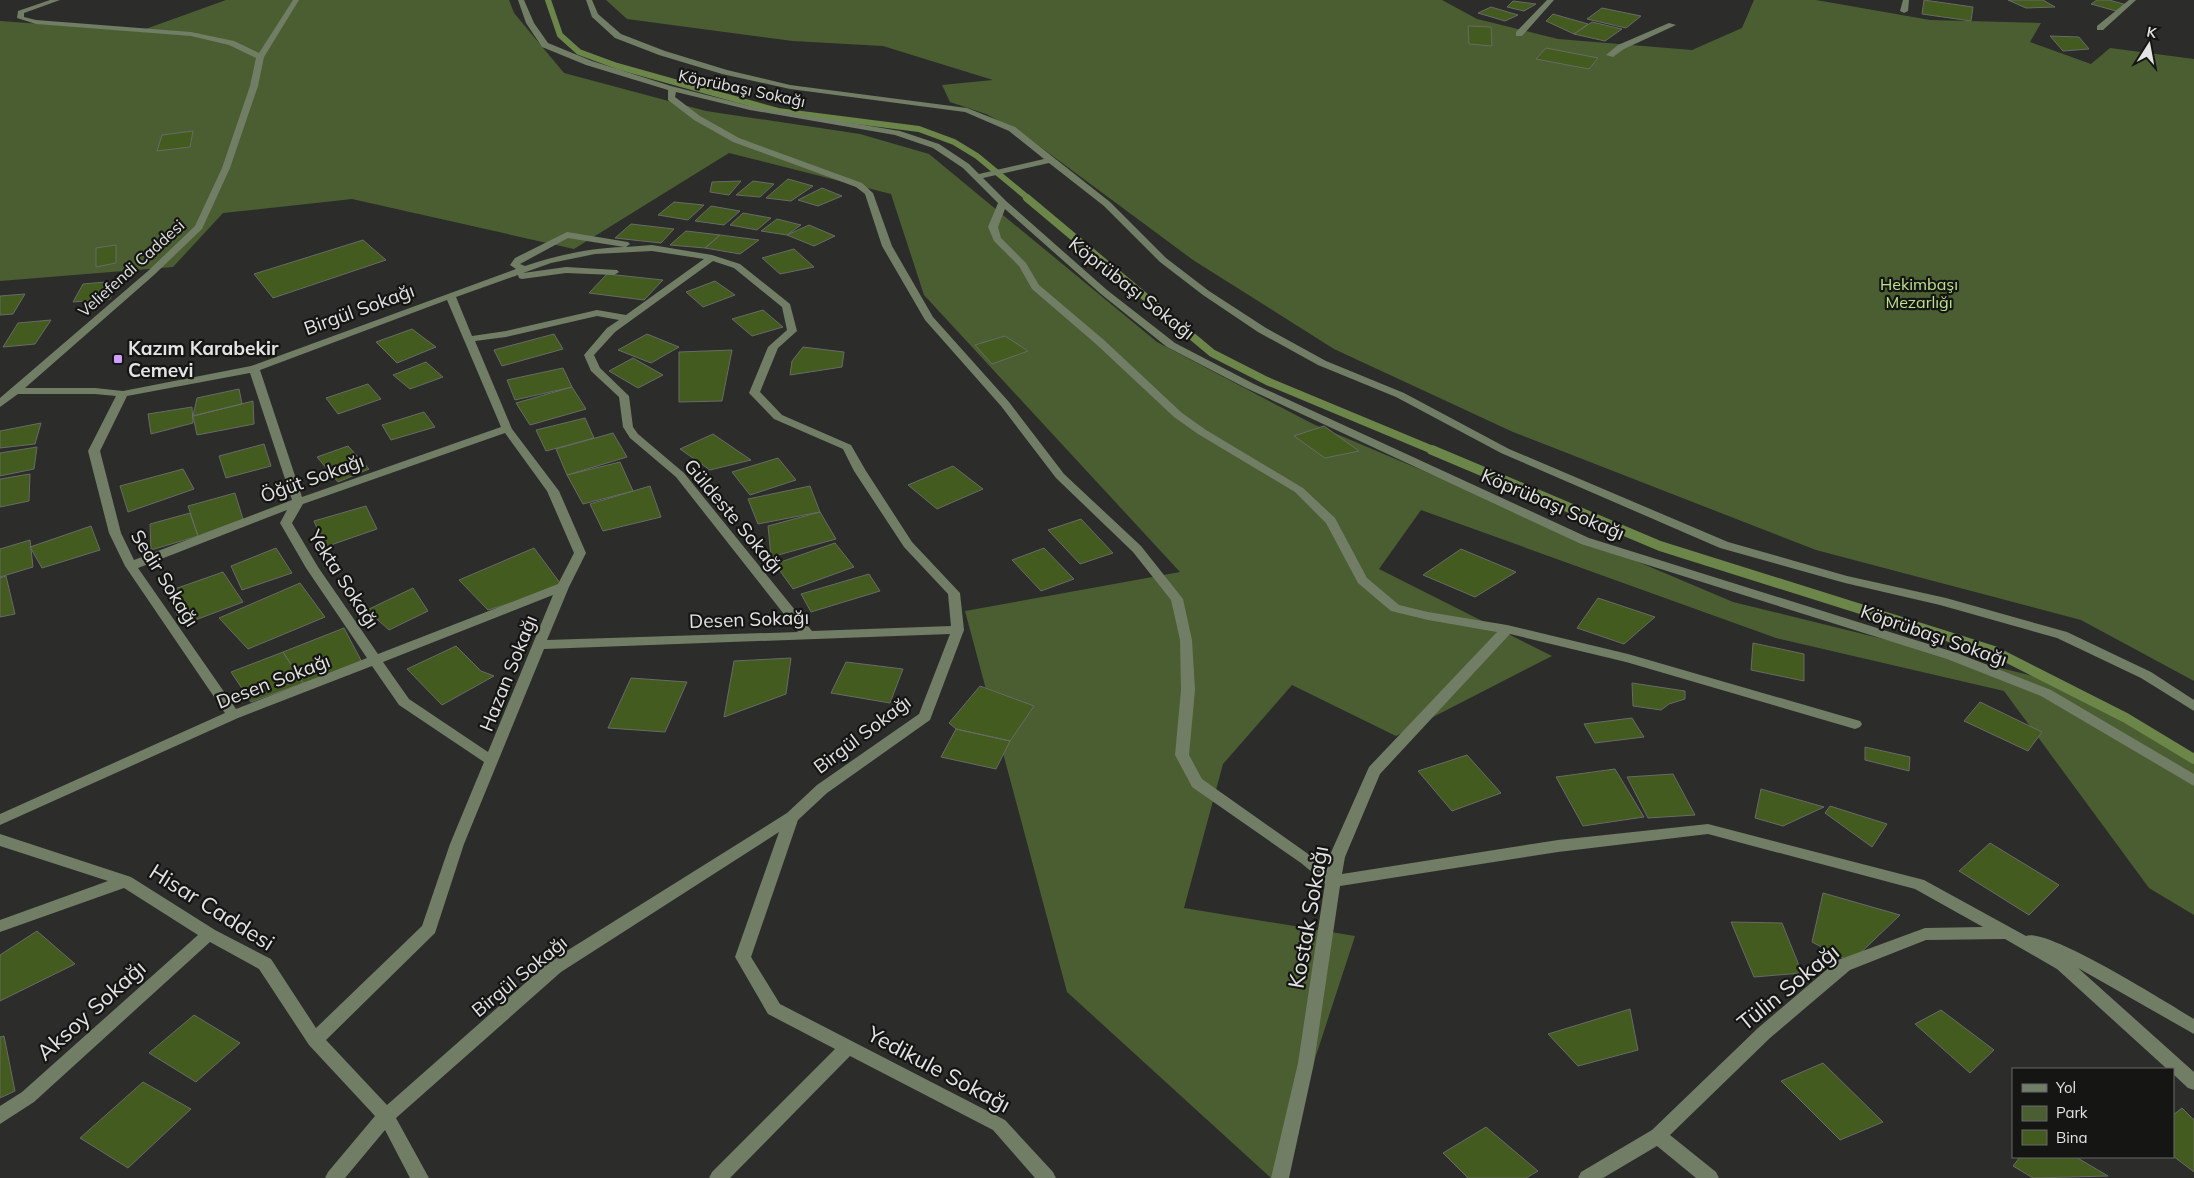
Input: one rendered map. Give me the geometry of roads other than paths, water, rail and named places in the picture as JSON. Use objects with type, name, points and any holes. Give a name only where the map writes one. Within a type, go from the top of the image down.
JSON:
[{"type":"street","points":[[57,0],[20,12],[21,18],[36,22],[191,34],[231,43],[260,58]]},
{"type":"street","name":"Veliefendi Caddesi","points":[[15,391],[151,272],[199,227],[226,168],[254,86],[260,58],[296,0]]},
{"type":"street","name":"Köprübaşı Sokağı","points":[[521,0],[530,23],[545,45],[589,64],[672,89],[750,108],[897,133],[936,146],[966,166],[1003,203],[1104,292],[1171,345],[1250,386],[1585,541],[1952,656],[2046,693],[2194,781]]},
{"type":"street","name":"Köprübaşı Sokağı","points":[[589,0],[595,15],[606,28],[618,36],[662,53],[725,72],[790,87],[967,110],[1012,130],[1107,204],[1164,260],[1206,293],[1262,330],[1322,363],[1400,395],[1505,452],[1724,545],[1845,579],[1942,601],[2062,635],[2146,675],[2194,706]]},
{"type":"street","points":[[1519,34],[1551,0]]},
{"type":"street","points":[[1904,11],[1906,0]]},
{"type":"street","points":[[2100,28],[2133,0]]},
{"type":"street","points":[[1610,55],[1621,47],[1672,25]]},
{"type":"street","points":[[672,89],[671,98],[697,118],[736,140],[859,185],[868,193],[887,246],[929,318],[1005,404],[1060,476],[1137,549],[1177,599],[1186,640],[1188,690],[1182,755],[1197,783],[1306,859],[1333,881],[1558,846],[1708,828],[1919,884],[2063,964],[2194,1083]]},
{"type":"street","points":[[976,177],[1050,160]]},
{"type":"street","points":[[1003,203],[994,227],[997,239],[1023,265],[1034,287],[1100,342],[1178,415],[1202,432],[1300,490],[1331,521],[1362,580],[1395,608],[1428,616],[1507,629],[1628,658],[1855,724]]},
{"type":"street","name":"Birgül Sokağı","points":[[334,1178],[386,1116],[555,967],[792,817],[822,789],[925,717],[958,630],[954,593],[908,544],[860,471],[847,447],[778,417],[754,392],[773,347],[792,331],[787,306],[736,266],[712,258],[567,235],[518,260],[516,265],[525,269]]},
{"type":"street","name":"Birgül Sokağı","points":[[15,391],[95,391],[123,394],[254,369],[525,269],[595,251],[652,248]]},
{"type":"street","name":"Güldeste Sokağı","points":[[712,258],[611,330],[589,355],[594,369],[624,396],[628,427],[634,436],[680,475],[809,636]]},
{"type":"street","points":[[490,281],[566,270],[614,272]]},
{"type":"street","name":"Hazan Sokağı","points":[[315,1040],[429,929],[457,844],[541,645],[563,587],[580,553],[553,491],[507,429],[452,297]]},
{"type":"street","points":[[469,339],[506,334],[597,313],[628,318]]},
{"type":"street","points":[[254,369],[298,502]]},
{"type":"street","points":[[0,404],[15,391]]},
{"type":"street","name":"Sedir Sokağı","points":[[123,394],[94,451],[114,533],[131,566],[233,715]]},
{"type":"street","name":"Öğüt Sokağı","points":[[131,566],[298,502],[507,429]]},
{"type":"street","name":"Yekta Sokağı","points":[[298,502],[286,523],[312,568],[404,702],[492,761]]},
{"type":"street","name":"Desen Sokağı","points":[[0,820],[233,715],[563,587]]},
{"type":"street","name":"Kostak Sokağı","points":[[1280,1178],[1306,1063],[1336,857],[1374,771],[1507,629]]},
{"type":"street","name":"Desen Sokağı","points":[[541,645],[958,630]]},
{"type":"street","name":"Yedikule Sokağı","points":[[792,817],[743,957],[774,1009],[999,1125],[1048,1178]]},
{"type":"street","name":"Hisar Caddesi","points":[[0,840],[126,881],[209,934],[265,964],[315,1040],[386,1116],[420,1178]]},
{"type":"street","points":[[0,926],[126,881]]},
{"type":"street","name":"Tülin Sokağı","points":[[1658,1136],[1764,1033],[1844,965],[1925,934],[2007,933],[2059,949],[2194,1027]]},
{"type":"street","name":"Aksoy Sokağı","points":[[0,1116],[28,1097],[209,934]]},
{"type":"street","name":"Yedikule Sokağı","points":[[718,1178],[848,1047]]},
{"type":"street","points":[[1587,1178],[1658,1136],[1710,1178]]},
{"type":"waterway","points":[[548,0],[560,35],[579,52],[617,66],[778,111],[919,129],[954,142],[977,156],[1029,199]]},
{"type":"waterway","points":[[1027,198],[1212,353],[1267,381],[1435,451]]},
{"type":"waterway","points":[[1432,450],[1660,546],[1994,651],[2126,718],[2194,759]]},
{"type":"place","name":"Kazım Karabekir Cemevi","points":[[118,359]]},
{"type":"park label","name":"Hekimbaşı Mezarlığı","points":[[1919,293]]}]
